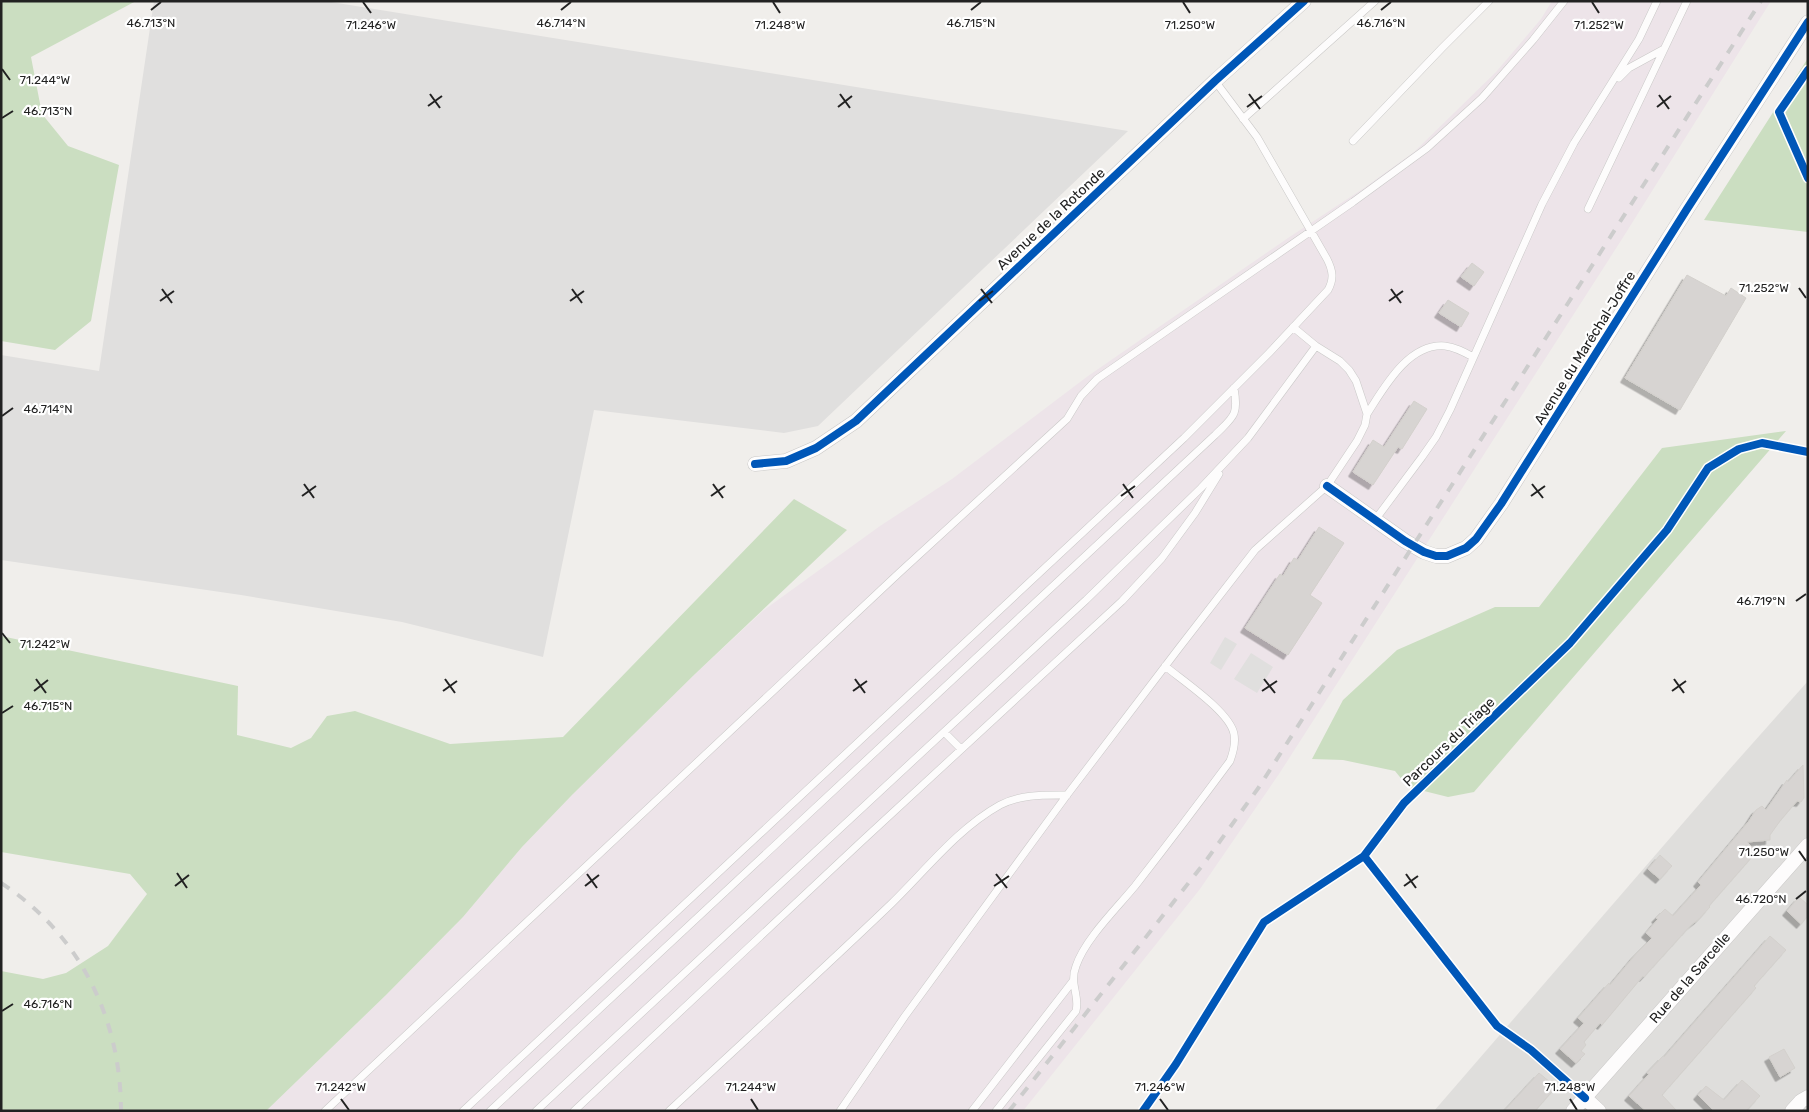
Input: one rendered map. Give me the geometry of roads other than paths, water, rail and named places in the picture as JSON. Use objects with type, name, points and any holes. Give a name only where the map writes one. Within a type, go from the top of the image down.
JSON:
[{"type":"street","name":"Avenue de la Rotonde","points":[[755,464],[786,461],[816,448],[856,420],[1215,81],[1304,1]]},
{"type":"street","name":"Avenue du Maréchal-Joffre","points":[[1327,486],[1413,546],[1436,556],[1456,554],[1476,539],[1501,504],[1808,22]]},
{"type":"street","name":"Rue de la Sarcelle","points":[[1574,1111],[1807,849]]},
{"type":"street","points":[[1792,1111],[1801,1101],[1808,1097]]},
{"type":"street","points":[[1584,1098],[1599,1111]]},
{"type":"lane","points":[[1243,119],[1376,1]]},
{"type":"lane","points":[[1353,141],[1489,1]]},
{"type":"lane","points":[[325,1111],[1067,418],[1081,396],[1097,379],[1353,202],[1427,148],[1482,98],[1533,40],[1564,1]]},
{"type":"lane","points":[[1375,520],[1436,437],[1450,410],[1542,204],[1574,143],[1639,39],[1657,1]]},
{"type":"lane","points":[[1588,208],[1686,1]]},
{"type":"lane","points":[[1610,87],[1629,68],[1663,50]]},
{"type":"lane","points":[[463,1111],[1170,451],[1294,327],[1328,290],[1333,278],[1331,267],[1311,230],[1257,137],[1215,81]]},
{"type":"lane","points":[[1294,327],[1316,346],[1340,361],[1350,370],[1356,381],[1367,414]]},
{"type":"lane","points":[[536,1111],[1086,600],[1202,488],[1248,438],[1316,346]]},
{"type":"lane","points":[[840,1111],[905,1016],[1067,795],[1255,550],[1327,486],[1357,441],[1365,425],[1367,414],[1395,374],[1411,357],[1422,350],[1444,346],[1473,357]]},
{"type":"lane","points":[[490,1111],[1215,435],[1235,414],[1237,408],[1234,388]]},
{"type":"lane","points":[[574,1111],[1122,601],[1162,558],[1195,513],[1227,461]]},
{"type":"lane","points":[[996,1111],[1076,1010],[1077,1001],[1073,981],[1076,966],[1086,947],[1166,847],[1230,761],[1234,751],[1234,734],[1229,722],[1218,710],[1165,666]]},
{"type":"lane","points":[[944,732],[961,749]]},
{"type":"lane","points":[[670,1111],[892,903],[976,820],[1002,804],[1020,798],[1067,795]]},
{"type":"lane","points":[[972,1111],[1073,981]]},
{"type":"railway","points":[[1009,1111],[1205,862],[1259,787],[1761,1]]},
{"type":"railway","points":[[1,883],[29,904],[53,927],[74,953],[91,982],[104,1012],[113,1044],[119,1077],[121,1111]]}]
